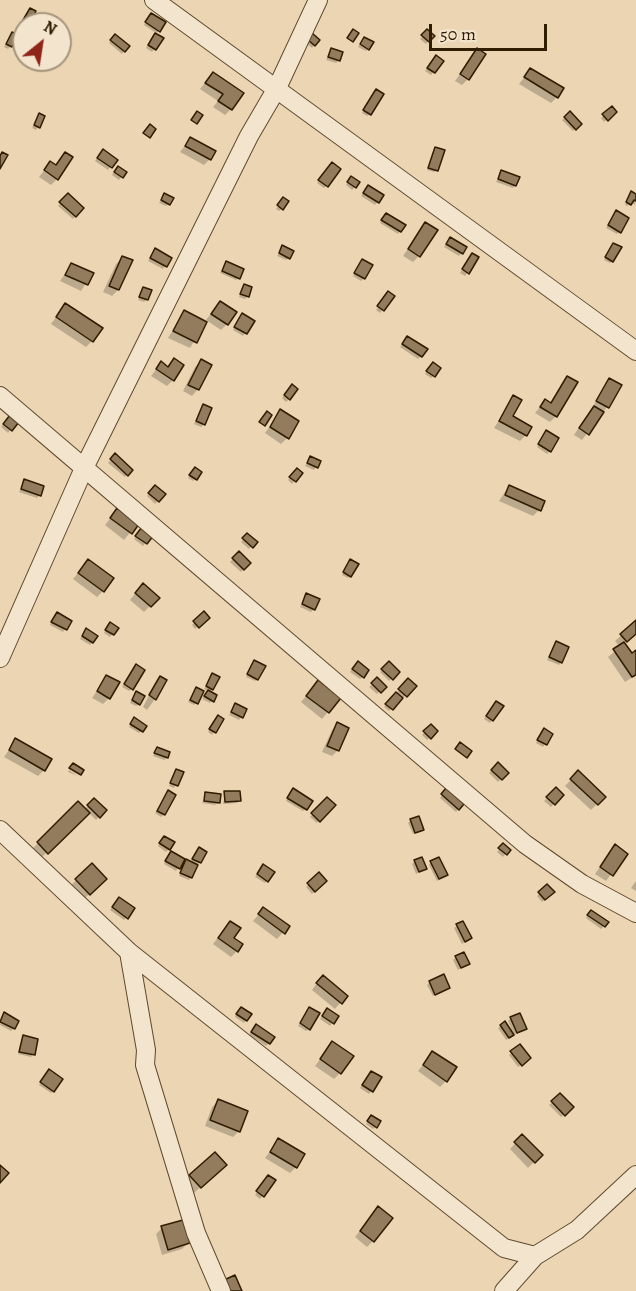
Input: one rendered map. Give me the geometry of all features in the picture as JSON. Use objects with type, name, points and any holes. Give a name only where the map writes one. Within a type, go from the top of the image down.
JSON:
[{"type":"street","points":[[154,0],[636,351]]},
{"type":"street","points":[[0,658],[86,466],[249,136],[277,88],[318,0]]},
{"type":"street","points":[[0,396],[86,466],[525,844],[582,884],[636,913]]},
{"type":"street","points":[[0,830],[129,952],[504,1248],[535,1256]]},
{"type":"street","points":[[129,952],[146,1050],[145,1065],[196,1233],[221,1291]]},
{"type":"street","points":[[504,1291],[535,1256],[577,1230],[636,1175]]},
{"type":"building","points":[[151,13],[166,22],[160,32],[145,22]]},
{"type":"building","points":[[353,29],[359,33],[353,42],[347,38]]},
{"type":"building","points":[[427,29],[435,36],[429,42],[421,35]]},
{"type":"building","points":[[12,32],[12,47],[6,44]]},
{"type":"building","points":[[155,33],[164,38],[156,50],[148,45]]},
{"type":"building","points":[[312,33],[320,40],[315,46],[307,39]]},
{"type":"building","points":[[115,34],[130,46],[125,52],[110,40]]},
{"type":"building","points":[[364,37],[374,42],[369,50],[360,44]]},
{"type":"building","points":[[331,48],[343,52],[340,61],[328,57]]},
{"type":"building","points":[[477,48],[486,54],[469,80],[460,74]]},
{"type":"building","points":[[436,55],[444,61],[435,73],[427,68]]},
{"type":"building","points":[[530,68],[564,88],[558,98],[524,77]]},
{"type":"building","points":[[213,72],[244,93],[232,110],[218,101],[223,94],[205,83]]},
{"type":"building","points":[[376,89],[384,94],[371,115],[363,110]]},
{"type":"building","points":[[612,106],[617,112],[608,121],[602,114]]},
{"type":"building","points":[[197,111],[203,115],[197,124],[191,120]]},
{"type":"building","points":[[570,111],[582,124],[576,130],[564,117]]},
{"type":"building","points":[[39,113],[45,116],[40,128],[34,125]]},
{"type":"building","points":[[150,124],[156,129],[150,138],[143,133]]},
{"type":"building","points":[[190,137],[216,151],[211,160],[185,146]]},
{"type":"building","points":[[435,147],[445,150],[438,171],[428,168]]},
{"type":"building","points":[[103,149],[118,160],[112,168],[97,158]]},
{"type":"building","points":[[2,152],[8,155],[0,169],[0,156]]},
{"type":"building","points":[[65,152],[73,157],[58,180],[44,170],[50,161],[56,165]]},
{"type":"building","points":[[332,162],[341,169],[328,187],[318,180]]},
{"type":"building","points":[[118,166],[127,172],[123,178],[114,172]]},
{"type":"building","points":[[501,170],[520,177],[516,186],[498,179]]},
{"type":"building","points":[[351,176],[360,182],[356,188],[347,182]]},
{"type":"building","points":[[368,185],[384,195],[379,203],[363,193]]},
{"type":"building","points":[[631,191],[636,194],[636,201],[634,200],[631,205],[626,202]]},
{"type":"building","points":[[68,193],[84,208],[76,217],[59,202]]},
{"type":"building","points":[[164,193],[174,198],[170,205],[161,200]]},
{"type":"building","points":[[283,197],[289,201],[283,210],[277,205]]},
{"type":"building","points":[[616,210],[629,218],[621,233],[608,225]]},
{"type":"building","points":[[386,213],[406,225],[401,232],[381,220]]},
{"type":"building","points":[[425,222],[438,230],[420,257],[408,249]]},
{"type":"building","points":[[450,237],[467,247],[463,254],[446,244]]},
{"type":"building","points":[[613,243],[622,247],[613,262],[605,257]]},
{"type":"building","points":[[282,245],[294,251],[290,259],[279,253]]},
{"type":"building","points":[[155,248],[172,258],[167,267],[150,258]]},
{"type":"building","points":[[472,253],[479,257],[469,274],[462,269]]},
{"type":"building","points":[[122,256],[133,260],[119,290],[109,286]]},
{"type":"building","points":[[362,259],[373,265],[365,279],[354,273]]},
{"type":"building","points":[[226,261],[244,269],[240,279],[222,271]]},
{"type":"building","points":[[71,263],[94,273],[88,285],[65,275]]},
{"type":"building","points":[[244,284],[252,287],[249,297],[240,294]]},
{"type":"building","points":[[143,287],[152,290],[148,300],[139,297]]},
{"type":"building","points":[[388,291],[395,296],[384,311],[377,306]]},
{"type":"building","points":[[220,301],[237,312],[228,325],[211,314]]},
{"type":"building","points":[[65,303],[103,328],[93,342],[56,317]]},
{"type":"building","points":[[184,310],[207,322],[197,343],[173,331]]},
{"type":"building","points":[[242,313],[255,321],[247,334],[234,327]]},
{"type":"building","points":[[407,336],[428,349],[422,357],[402,344]]},
{"type":"building","points":[[174,358],[184,365],[174,381],[156,369],[161,361],[168,367]]},
{"type":"building","points":[[201,359],[212,365],[199,390],[188,385]]},
{"type":"building","points":[[433,362],[441,368],[435,377],[426,371]]},
{"type":"building","points":[[567,376],[578,382],[557,417],[540,407],[545,399],[551,403]]},
{"type":"building","points":[[609,378],[622,385],[609,408],[596,401]]},
{"type":"building","points":[[292,384],[298,389],[290,400],[284,395]]},
{"type":"building","points":[[513,395],[522,400],[513,416],[532,427],[527,436],[499,421]]},
{"type":"building","points":[[203,404],[212,408],[205,425],[196,421]]},
{"type":"building","points":[[594,406],[604,412],[589,435],[579,428]]},
{"type":"building","points":[[280,409],[299,421],[289,439],[270,427]]},
{"type":"building","points":[[267,411],[272,415],[265,426],[259,422]]},
{"type":"building","points":[[10,415],[19,422],[12,431],[3,424]]},
{"type":"building","points":[[546,430],[559,438],[551,452],[538,444]]},
{"type":"building","points":[[115,453],[133,470],[128,476],[110,459]]},
{"type":"building","points":[[310,456],[321,461],[318,468],[307,463]]},
{"type":"building","points":[[195,467],[202,472],[197,480],[189,475]]},
{"type":"building","points":[[297,468],[303,473],[296,482],[289,477]]},
{"type":"building","points":[[24,479],[44,486],[41,496],[21,489]]},
{"type":"building","points":[[155,485],[166,494],[159,502],[148,493]]},
{"type":"building","points":[[509,485],[545,501],[541,511],[505,495]]},
{"type":"building","points":[[117,508],[139,524],[132,534],[110,518]]},
{"type":"building","points":[[142,527],[154,535],[147,544],[135,536]]},
{"type":"building","points":[[247,533],[258,542],[253,548],[242,538]]},
{"type":"building","points":[[239,551],[251,563],[244,570],[232,558]]},
{"type":"building","points":[[88,559],[114,578],[104,592],[78,573]]},
{"type":"building","points":[[350,559],[359,564],[351,577],[343,572]]},
{"type":"building","points":[[143,583],[160,598],[151,607],[135,593]]},
{"type":"building","points":[[306,593],[320,599],[315,610],[302,604]]},
{"type":"building","points":[[204,611],[210,618],[199,628],[193,621]]},
{"type":"building","points":[[57,612],[72,621],[67,630],[51,622]]},
{"type":"building","points":[[636,620],[636,634],[627,642],[620,634]]},
{"type":"building","points":[[110,622],[119,628],[114,635],[105,630]]},
{"type":"building","points":[[86,628],[98,636],[93,643],[82,636]]},
{"type":"building","points":[[556,641],[569,647],[562,663],[549,657]]},
{"type":"building","points":[[624,642],[632,653],[636,650],[636,675],[632,677],[613,649]]},
{"type":"building","points":[[254,660],[266,666],[258,680],[247,674]]},
{"type":"building","points":[[358,661],[369,670],[364,678],[352,669]]},
{"type":"building","points":[[389,661],[400,672],[393,680],[381,669]]},
{"type":"building","points":[[136,664],[145,670],[133,690],[124,684]]},
{"type":"building","points":[[212,673],[220,677],[213,690],[206,686]]},
{"type":"building","points":[[106,675],[120,682],[110,699],[97,691]]},
{"type":"building","points":[[160,676],[167,680],[156,700],[149,695]]},
{"type":"building","points":[[377,677],[387,687],[381,693],[371,683]]},
{"type":"building","points":[[408,678],[417,686],[407,697],[398,689]]},
{"type":"building","points":[[318,680],[341,698],[329,713],[306,696]]},
{"type":"building","points":[[196,687],[204,691],[198,704],[190,700]]},
{"type":"building","points":[[208,690],[217,695],[214,702],[204,696]]},
{"type":"building","points":[[136,691],[145,696],[140,705],[132,700]]},
{"type":"building","points":[[396,692],[403,698],[393,710],[385,704]]},
{"type":"building","points":[[496,701],[504,706],[493,721],[486,716]]},
{"type":"building","points":[[235,703],[247,709],[243,718],[231,712]]},
{"type":"building","points":[[218,715],[224,719],[216,733],[209,729]]},
{"type":"building","points":[[134,717],[147,726],[143,732],[130,724]]},
{"type":"building","points":[[337,722],[349,728],[339,751],[327,746]]},
{"type":"building","points":[[431,724],[438,731],[431,739],[423,731]]},
{"type":"building","points":[[544,728],[553,734],[547,745],[537,740]]},
{"type":"building","points":[[15,738],[52,759],[45,771],[9,750]]},
{"type":"building","points":[[460,742],[472,751],[467,758],[455,749]]},
{"type":"building","points":[[157,747],[170,752],[168,758],[154,753]]},
{"type":"building","points":[[498,762],[509,773],[502,780],[491,770]]},
{"type":"building","points":[[73,763],[84,770],[81,775],[69,768]]},
{"type":"building","points":[[176,769],[184,772],[178,786],[170,783]]},
{"type":"building","points":[[578,770],[606,797],[598,805],[570,779]]},
{"type":"building","points":[[556,787],[564,795],[555,805],[546,797]]},
{"type":"building","points":[[293,788],[313,801],[307,810],[287,798]]},
{"type":"building","points":[[446,788],[464,804],[459,810],[441,794]]},
{"type":"building","points":[[168,790],[176,795],[165,815],[157,811]]},
{"type":"building","points":[[224,791],[240,791],[241,801],[225,802]]},
{"type":"building","points":[[205,792],[221,794],[220,803],[204,801]]},
{"type":"building","points":[[327,797],[336,805],[320,822],[311,813]]},
{"type":"building","points":[[94,798],[107,810],[100,818],[87,805]]},
{"type":"building","points":[[78,801],[90,813],[48,854],[37,842]]},
{"type":"building","points":[[419,816],[424,830],[415,833],[410,819]]},
{"type":"building","points":[[164,836],[175,842],[170,850],[159,843]]},
{"type":"building","points":[[503,843],[511,850],[507,855],[498,848]]},
{"type":"building","points":[[615,844],[628,854],[613,876],[600,867]]},
{"type":"building","points":[[199,847],[207,852],[201,863],[192,859]]},
{"type":"building","points":[[171,851],[185,859],[180,869],[165,861]]},
{"type":"building","points":[[422,857],[427,869],[419,872],[414,860]]},
{"type":"building","points":[[439,857],[448,875],[439,879],[430,861]]},
{"type":"building","points":[[186,859],[198,865],[192,878],[180,873]]},
{"type":"building","points":[[92,863],[107,879],[90,895],[75,879]]},
{"type":"building","points":[[263,864],[275,872],[268,882],[257,874]]},
{"type":"building","points":[[319,872],[327,881],[315,892],[307,883]]},
{"type":"building","points":[[547,884],[555,892],[545,900],[538,892]]},
{"type":"building","points":[[119,897],[135,908],[128,919],[112,907]]},
{"type":"building","points":[[263,907],[290,926],[285,934],[258,914]]},
{"type":"building","points":[[591,910],[609,922],[605,927],[587,915]]},
{"type":"building","points":[[230,921],[241,928],[234,938],[243,944],[238,952],[218,938]]},
{"type":"building","points":[[463,921],[472,938],[465,942],[456,924]]},
{"type":"building","points":[[464,952],[470,964],[461,968],[455,956]]},
{"type":"building","points":[[444,974],[450,988],[435,995],[429,981]]},
{"type":"building","points":[[323,975],[348,996],[342,1004],[316,983]]},
{"type":"building","points":[[241,1007],[252,1014],[247,1021],[236,1014]]},
{"type":"building","points":[[309,1007],[320,1013],[310,1030],[300,1023]]},
{"type":"building","points":[[327,1008],[339,1016],[334,1024],[322,1016]]},
{"type":"building","points":[[4,1012],[19,1021],[15,1029],[0,1022]]},
{"type":"building","points":[[520,1013],[527,1029],[517,1033],[510,1017]]},
{"type":"building","points":[[505,1021],[514,1035],[509,1038],[500,1025]]},
{"type":"building","points":[[256,1024],[275,1037],[270,1044],[251,1032]]},
{"type":"building","points":[[23,1035],[38,1039],[35,1055],[19,1052]]},
{"type":"building","points":[[332,1041],[354,1056],[341,1074],[320,1059]]},
{"type":"building","points":[[520,1044],[531,1058],[522,1066],[510,1051]]},
{"type":"building","points":[[432,1051],[457,1067],[447,1082],[423,1065]]},
{"type":"building","points":[[49,1069],[63,1079],[54,1092],[40,1082]]},
{"type":"building","points":[[371,1071],[382,1077],[373,1092],[362,1085]]},
{"type":"building","points":[[560,1093],[574,1107],[565,1116],[551,1101]]},
{"type":"building","points":[[218,1099],[248,1111],[240,1132],[210,1120]]},
{"type":"building","points":[[371,1115],[381,1121],[377,1128],[367,1121]]},
{"type":"building","points":[[522,1134],[543,1155],[535,1163],[514,1142]]},
{"type":"building","points":[[278,1138],[305,1154],[297,1168],[270,1152]]},
{"type":"building","points":[[215,1152],[227,1165],[201,1188],[189,1175]]},
{"type":"building","points":[[0,1165],[9,1173],[0,1183]]},
{"type":"building","points":[[268,1175],[276,1180],[264,1197],[256,1191]]},
{"type":"building","points":[[378,1206],[393,1218],[374,1242],[360,1231]]},
{"type":"building","points":[[183,1220],[190,1243],[168,1250],[161,1226]]},
{"type":"building","points":[[235,1275],[242,1291],[229,1291],[224,1280]]}]
